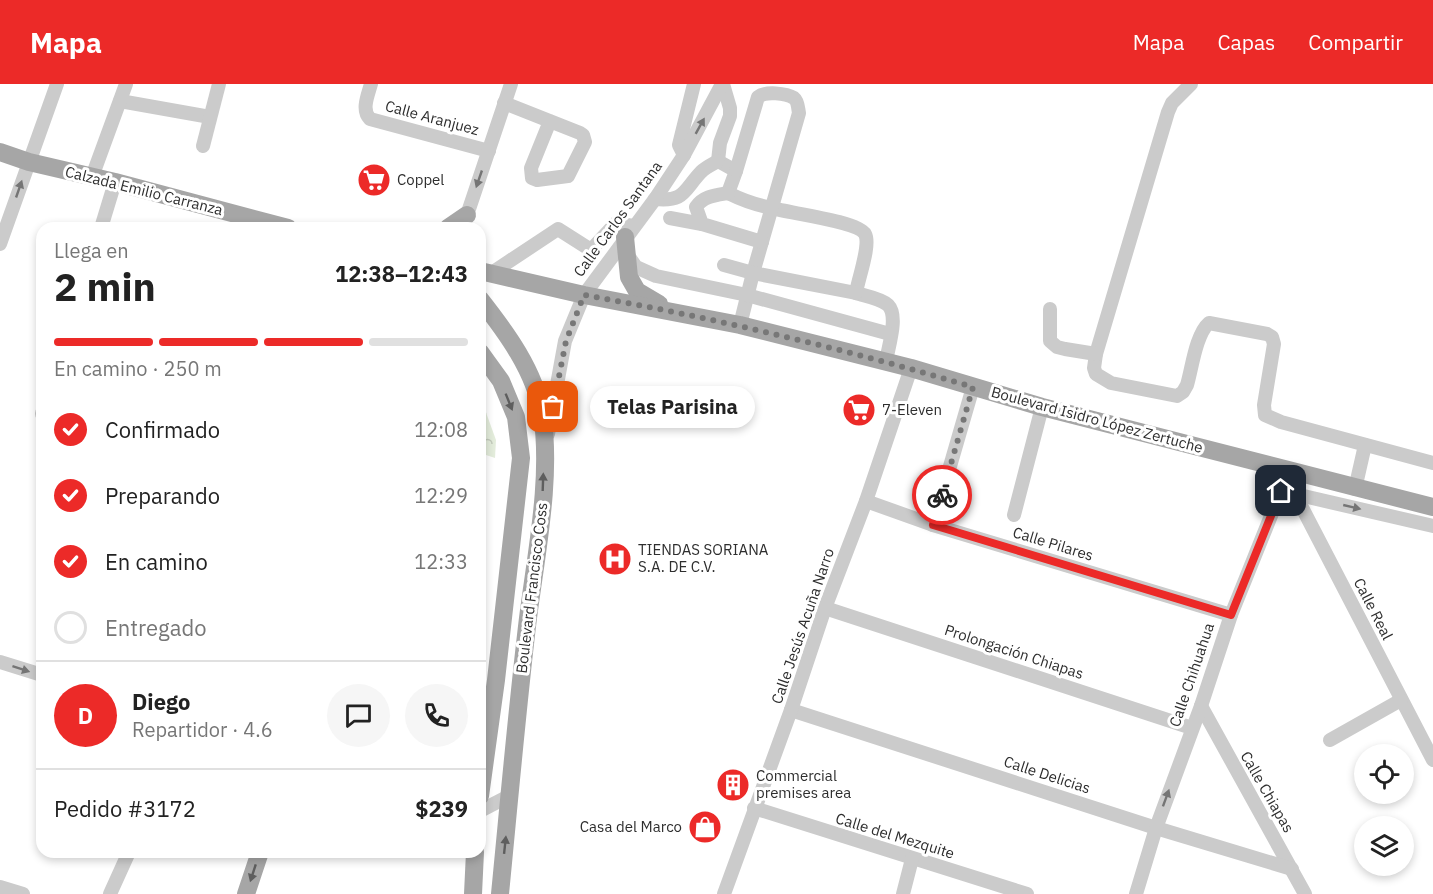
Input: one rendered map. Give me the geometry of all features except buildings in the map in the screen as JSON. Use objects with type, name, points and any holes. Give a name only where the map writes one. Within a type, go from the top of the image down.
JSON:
[{"type":"main road","name":"Calzada Emilio Carranza","points":[[0,152],[29,162],[116,182],[266,222]]},
{"type":"main road","points":[[628,239],[629,277],[638,291],[671,310]]},
{"type":"main road","name":"Boulevard Isidro López Zertuche","points":[[486,272],[584,295],[740,325],[911,368],[1042,407],[1355,489],[1433,507]]},
{"type":"main road","name":"Boulevard Francisco Coss","points":[[486,307],[507,336],[528,372],[542,413],[544,452],[543,493],[521,678],[500,894]]},
{"type":"main road","name":"Boulevard Francisco Coss","points":[[486,360],[501,381],[516,417],[521,458],[486,753]]},
{"type":"main road","points":[[509,555],[515,663],[521,678]]},
{"type":"main road","points":[[496,681],[505,681],[511,686],[514,749]]},
{"type":"main road","points":[[246,894],[258,858]]},
{"type":"main road","points":[[473,894],[475,858]]},
{"type":"street","points":[[0,244],[57,84]]},
{"type":"street","points":[[92,177],[126,84]]},
{"type":"street","points":[[202,146],[219,84]]},
{"type":"street","name":"Calle Aranjuez","points":[[371,84],[365,111],[367,117],[489,150]]},
{"type":"street","points":[[465,222],[511,84]]},
{"type":"street","points":[[684,155],[679,145],[694,84]]},
{"type":"street","points":[[718,161],[720,143],[730,116],[730,108],[722,84]]},
{"type":"street","name":"Calle Carlos Santana","points":[[544,452],[566,341],[584,295],[628,239],[684,155],[722,84]]},
{"type":"street","points":[[1191,84],[1172,104],[1168,112],[1096,354],[1094,368],[1096,374],[1103,380],[1177,396],[1184,392],[1203,328],[1209,323],[1267,334],[1272,337],[1274,344],[1264,405],[1265,415],[1281,422],[1433,463]]},
{"type":"street","points":[[728,193],[758,97],[762,93],[769,92],[794,98],[799,113],[740,325]]},
{"type":"street","points":[[120,101],[210,117]]},
{"type":"street","points":[[504,104],[550,121],[583,135],[585,142],[568,176],[537,180],[532,178],[531,168],[550,121]]},
{"type":"street","points":[[718,161],[736,171]]},
{"type":"street","points":[[655,199],[676,198],[694,182],[702,171],[718,161]]},
{"type":"street","points":[[103,222],[116,182]]},
{"type":"street","points":[[702,224],[696,207],[699,203],[709,196],[728,193],[740,199],[772,208],[860,228],[866,235],[867,246],[856,293]]},
{"type":"street","points":[[670,218],[702,224],[762,242]]},
{"type":"street","points":[[486,271],[558,229],[591,250],[616,223],[628,239],[636,267],[650,274],[747,295],[890,334]]},
{"type":"street","points":[[724,265],[753,273],[856,293],[887,304],[893,313],[893,324],[886,362]]},
{"type":"street","points":[[1050,309],[1050,340],[1057,347],[1096,354]]},
{"type":"street","name":"Calle Jesús Acuña Narro","points":[[724,894],[791,710],[825,608],[866,501],[911,368]]},
{"type":"street","points":[[933,525],[973,387]]},
{"type":"street","points":[[1014,514],[1042,407]]},
{"type":"street","points":[[1355,489],[1365,445]]},
{"type":"street","name":"Calle Real","points":[[1289,471],[1295,494],[1433,760]]},
{"type":"street","name":"Calle Chihuahua","points":[[1136,894],[1156,828],[1201,706],[1231,615],[1289,471]]},
{"type":"street","points":[[1295,494],[1433,526]]},
{"type":"street","name":"Calle Pilares","points":[[866,501],[933,525],[1231,615]]},
{"type":"street","name":"Prolongación Chiapas","points":[[825,608],[1192,728]]},
{"type":"street","points":[[0,662],[36,673]]},
{"type":"street","points":[[1330,740],[1401,700]]},
{"type":"street","name":"Calle Chiapas","points":[[1201,706],[1305,894]]},
{"type":"street","name":"Calle Delicias","points":[[791,710],[1156,828],[1292,869]]},
{"type":"street","points":[[486,808],[509,796]]},
{"type":"street","name":"Calle del Mezquite","points":[[754,808],[1012,892],[1028,894]]},
{"type":"street","points":[[110,894],[126,858]]},
{"type":"street","points":[[903,894],[912,860]]},
{"type":"street","points":[[0,887],[23,894]]},
{"type":"green space","points":[[486,412],[496,440],[495,458],[486,455]]},
{"type":"way so far","points":[[553,407],[566,341],[584,295],[740,325],[911,368],[973,387],[942,495]]},
{"type":"place","name":"Coppel","points":[[374,180]]},
{"type":"place","name":"Telas Parisina","points":[[553,407]]},
{"type":"place","name":"7-Eleven","points":[[859,410]]},
{"type":"place","name":"TIENDAS SORIANA S.A. DE C.V.","points":[[615,559]]},
{"type":"place","name":"Commercial premises area","points":[[733,785]]},
{"type":"place","name":"Casa del Marco","points":[[705,827]]},
{"type":"route","points":[[942,495],[933,525],[1231,615],[1281,491]]}]
